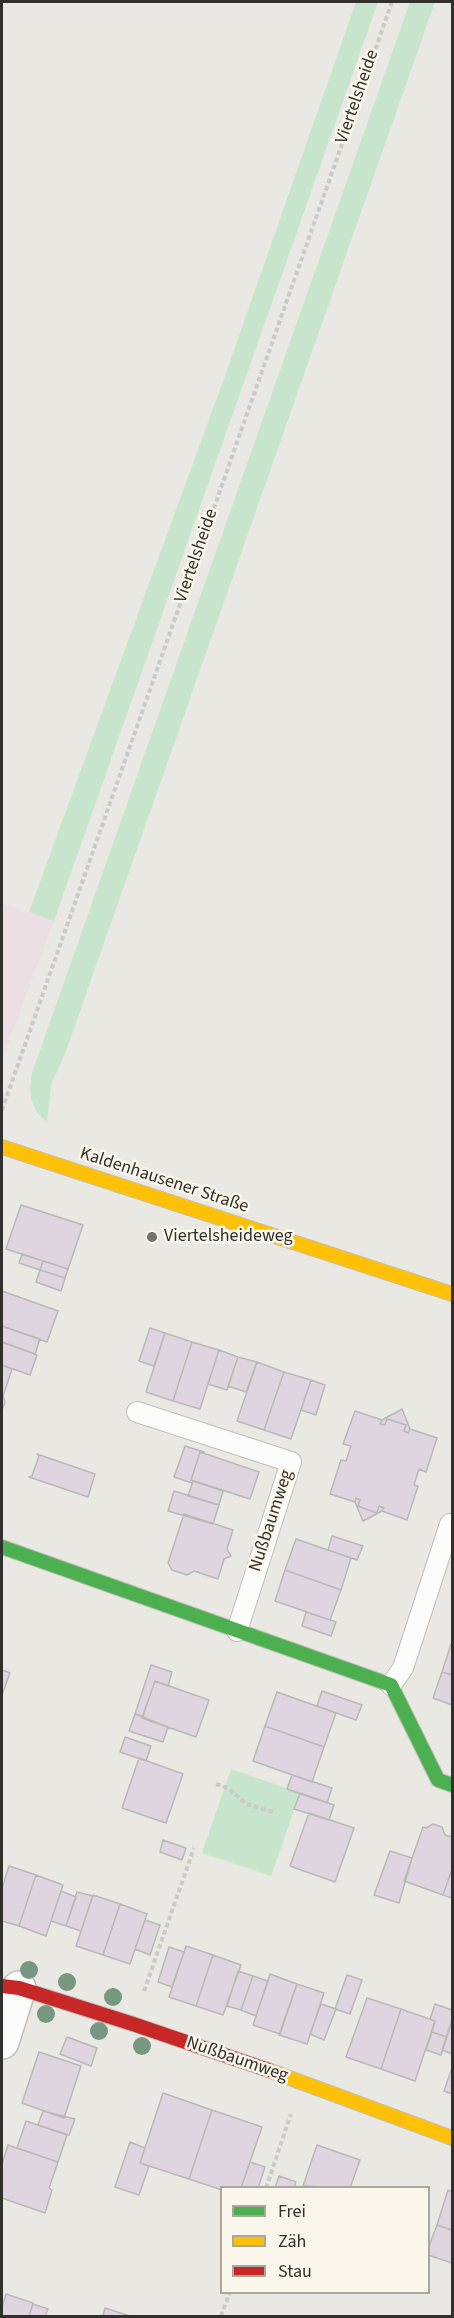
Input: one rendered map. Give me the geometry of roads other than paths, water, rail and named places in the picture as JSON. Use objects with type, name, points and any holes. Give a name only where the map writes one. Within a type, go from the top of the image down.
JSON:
[{"type":"street","name":"Kaldenhausener Straße","points":[[2,1147],[453,1294]]},
{"type":"street","points":[[2,1547],[391,1685],[438,1780],[453,1785]]},
{"type":"street","name":"Nußbaumweg","points":[[2,2042],[10,1987],[133,2024],[302,2082],[453,2138]]},
{"type":"lane","name":"Nußbaumweg","points":[[137,1412],[291,1462],[237,1631]]},
{"type":"lane","points":[[391,1685],[403,1668],[450,1524]]},
{"type":"place","name":"Viertelsheideweg","points":[[152,1237]]}]
